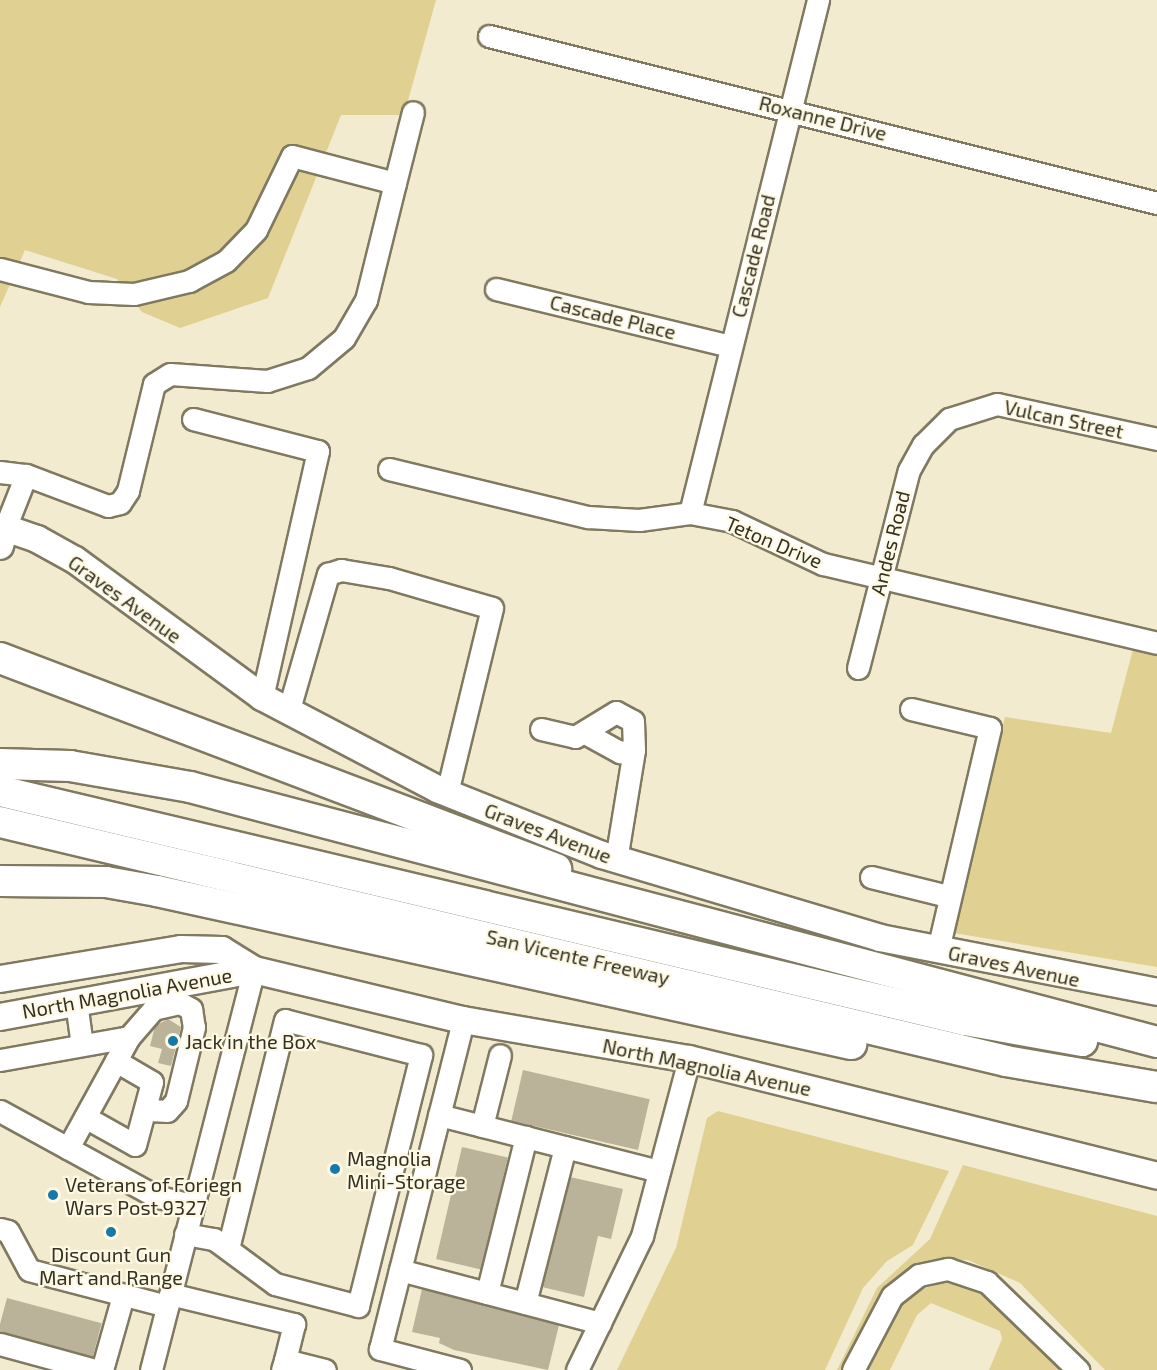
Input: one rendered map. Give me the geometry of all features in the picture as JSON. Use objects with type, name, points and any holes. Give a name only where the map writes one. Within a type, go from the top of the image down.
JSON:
[{"type":"highway","points":[[0,658],[617,891],[648,912]]},
{"type":"highway","points":[[0,764],[127,773],[648,912],[1157,1042]]},
{"type":"highway","name":"San Vicente Freeway","points":[[0,792],[965,1020],[1157,1049]]},
{"type":"highway","name":"San Vicente Freeway","points":[[0,822],[1006,1061],[1157,1088]]},
{"type":"highway","points":[[0,881],[106,882],[950,1064],[1157,1088]]},
{"type":"main road","name":"Graves Avenue","points":[[2,534],[75,560],[262,697],[447,793],[616,860],[714,892],[938,950],[1157,992]]},
{"type":"main road","name":"North Magnolia Avenue","points":[[0,979],[202,948],[222,950],[254,969],[463,1020],[688,1059],[1157,1176]]},
{"type":"main road","name":"North Magnolia Avenue","points":[[0,1017],[254,969]]},
{"type":"street","name":"Cascade Road","points":[[690,513],[818,0]]},
{"type":"street","name":"Roxanne Drive","points":[[489,36],[1157,203]]},
{"type":"street","points":[[0,472],[26,475],[108,506],[120,503],[128,491],[154,384],[170,374],[267,381],[308,368],[344,338],[366,300],[413,112]]},
{"type":"street","points":[[0,269],[88,292],[134,294],[189,281],[226,261],[256,230],[292,156],[395,183]]},
{"type":"street","name":"Cascade Place","points":[[496,289],[730,346]]},
{"type":"street","name":"Vulcan Street","points":[[940,427],[971,408],[997,404],[1157,439]]},
{"type":"street","points":[[193,419],[318,451],[262,697]]},
{"type":"street","name":"Andes Road","points":[[858,668],[909,470],[940,427]]},
{"type":"street","name":"Teton Drive","points":[[389,469],[588,517],[639,519],[690,513],[732,521],[823,564],[1157,643]]},
{"type":"street","points":[[2,534],[26,475]]},
{"type":"street","points":[[289,709],[328,574],[341,570],[388,578],[492,608],[447,793]]},
{"type":"street","points":[[911,709],[990,728],[948,896],[938,950]]},
{"type":"street","points":[[541,729],[575,738],[587,734],[598,718],[616,712],[633,721],[634,750],[616,860]]},
{"type":"street","points":[[587,734],[620,752],[634,750]]},
{"type":"street","points":[[871,877],[948,896]]},
{"type":"street","points":[[151,1370],[254,969]]},
{"type":"street","points":[[76,1002],[82,1045]]},
{"type":"street","points":[[68,1148],[129,1037],[153,1009],[180,1003],[191,1009],[194,1028],[176,1101],[167,1111],[145,1110]]},
{"type":"street","points":[[185,1234],[214,1239],[275,1284],[358,1306],[421,1055],[285,1020],[228,1248]]},
{"type":"street","points":[[459,1370],[380,1349],[463,1020]]},
{"type":"street","points":[[0,1060],[129,1037]]},
{"type":"street","points":[[482,1126],[500,1055]]},
{"type":"street","points":[[577,1370],[642,1236],[688,1059]]},
{"type":"street","points":[[85,1117],[135,1146],[152,1082],[116,1061]]},
{"type":"street","points":[[0,1111],[155,1196],[192,1205]]},
{"type":"street","points":[[439,1115],[658,1171]]},
{"type":"street","points":[[486,1293],[526,1137]]},
{"type":"street","points":[[525,1303],[565,1147]]},
{"type":"street","points":[[0,1229],[8,1231],[29,1270],[123,1296],[168,1300],[294,1324],[283,1365],[325,1370]]},
{"type":"street","points":[[853,1370],[892,1296],[919,1275],[948,1269],[987,1282],[1078,1370]]},
{"type":"street","points":[[400,1270],[600,1323]]},
{"type":"street","points":[[102,1370],[123,1296]]},
{"type":"street","points":[[0,1344],[95,1370]]},
{"type":"shaded area","points":[[0,0],[436,0],[404,115],[341,115],[268,298],[180,328],[142,312],[117,279],[25,250],[0,307]]},
{"type":"shaded area","points":[[1136,638],[1157,643],[1157,967],[954,933],[1005,717],[1111,733]]},
{"type":"shaded area","points":[[718,1111],[949,1171],[913,1245],[887,1261],[863,1288],[825,1370],[617,1370],[676,1248],[707,1118]]},
{"type":"shaded area","points":[[963,1165],[1157,1216],[1157,1370],[1105,1370],[1020,1283],[968,1260],[940,1260],[897,1277],[883,1292],[843,1370],[837,1370],[877,1288],[930,1239]]},
{"type":"shaded area","points":[[947,1280],[976,1289],[999,1306],[1065,1370],[989,1370],[1002,1339],[1000,1331],[931,1303],[917,1315],[890,1370],[864,1370],[907,1295]]},
{"type":"building","points":[[168,1019],[181,1027],[171,1066],[158,1063],[162,1049],[150,1046],[155,1026]]},
{"type":"building","points":[[523,1070],[650,1099],[638,1150],[511,1121]]},
{"type":"building","points":[[462,1147],[508,1158],[482,1270],[436,1259]]},
{"type":"building","points":[[570,1177],[623,1189],[611,1239],[598,1236],[584,1297],[542,1287]]},
{"type":"building","points":[[422,1289],[559,1325],[548,1370],[454,1350],[439,1343],[440,1338],[412,1332]]},
{"type":"building","points":[[7,1298],[102,1323],[93,1357],[0,1332]]},
{"type":"place","name":"Jack in the Box","points":[[173,1041]]},
{"type":"place","name":"Magnolia Mini-Storage","points":[[335,1169]]},
{"type":"place","name":"Veterans of Foriegn Wars Post 9327","points":[[53,1195]]},
{"type":"place","name":"Discount Gun Mart and Range","points":[[111,1232]]}]
